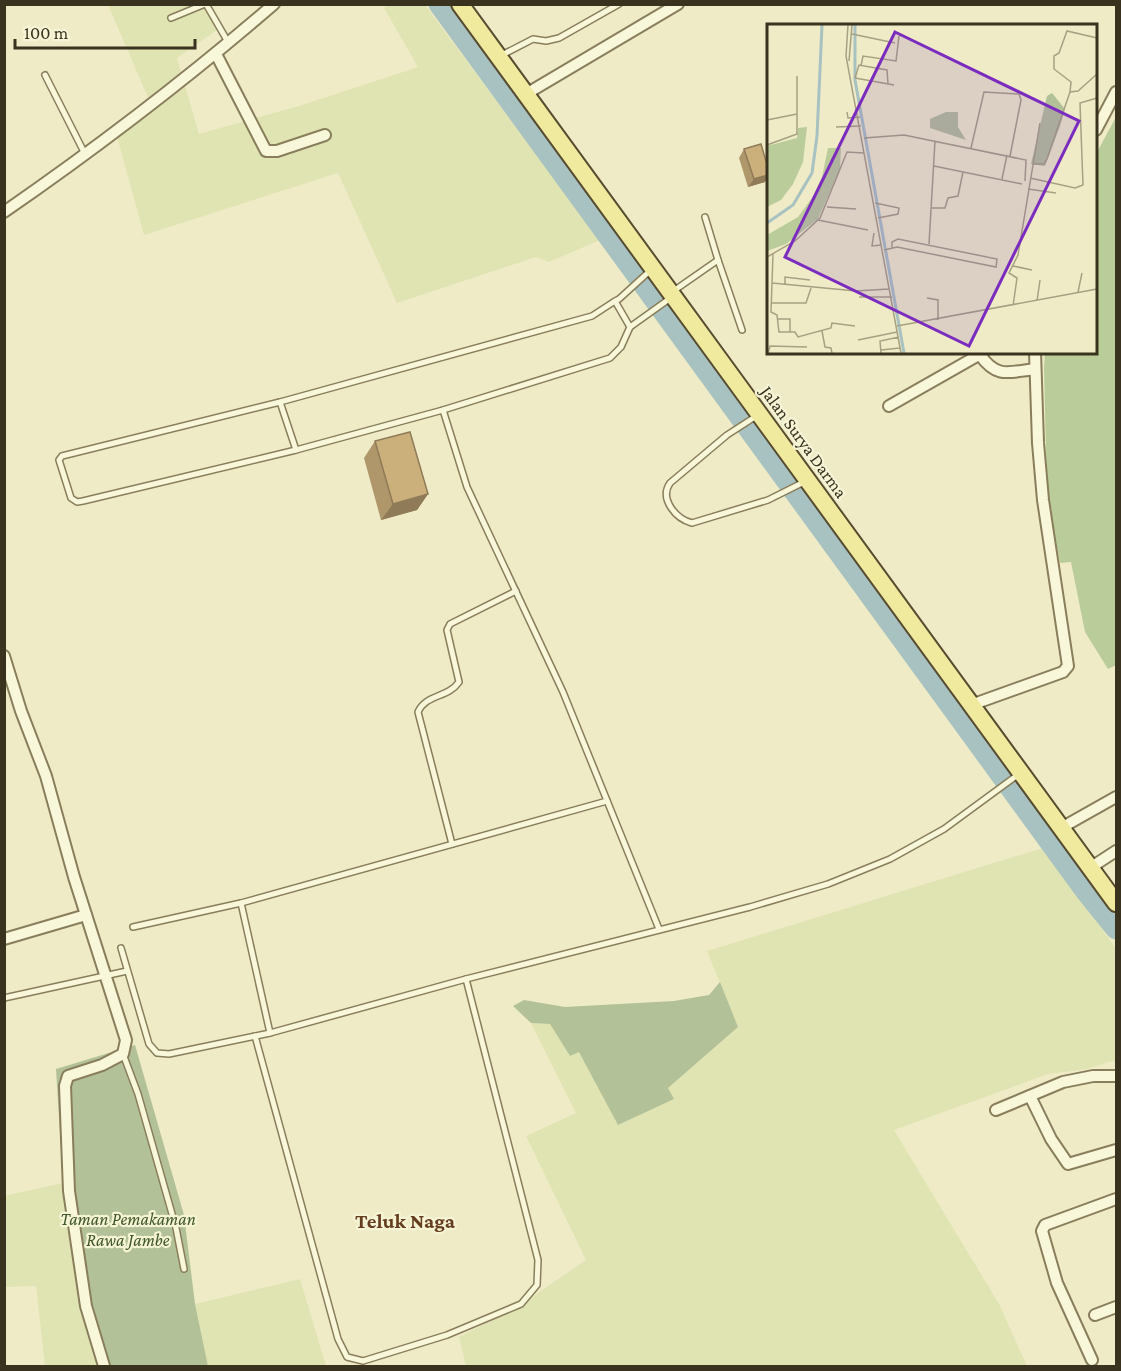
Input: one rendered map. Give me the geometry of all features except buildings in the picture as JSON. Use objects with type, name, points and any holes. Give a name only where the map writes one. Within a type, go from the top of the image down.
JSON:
[{"type":"main road","name":"Jalan Surya Darma","points":[[460,4],[526,94],[649,272],[971,705],[1018,775],[1116,903]]},
{"type":"street","points":[[4,212],[86,156],[216,54],[274,4]]},
{"type":"street","points":[[526,94],[678,4]]},
{"type":"street","points":[[216,54],[266,151],[277,150],[325,135]]},
{"type":"street","points":[[1097,126],[1116,92]]},
{"type":"street","points":[[890,406],[982,354],[989,368],[999,372],[1035,369]]},
{"type":"street","points":[[971,705],[1063,672],[1068,666],[1043,500],[1035,354]]},
{"type":"street","points":[[4,656],[21,711],[46,777],[86,915],[126,1040],[123,1054],[102,1065],[69,1076],[65,1086],[69,1191],[86,1306],[104,1366]]},
{"type":"street","points":[[1060,828],[1116,797]]},
{"type":"street","points":[[1090,868],[1116,851]]},
{"type":"street","points":[[4,939],[86,915]]},
{"type":"street","points":[[996,1110],[1072,1080],[1116,1076]]},
{"type":"street","points":[[1030,1096],[1051,1139],[1068,1164],[1116,1150]]},
{"type":"street","points":[[1092,1360],[1057,1283],[1042,1231],[1045,1226],[1116,1199]]},
{"type":"street","points":[[1095,1315],[1116,1307]]},
{"type":"lane","points":[[171,18],[206,4],[229,43]]},
{"type":"lane","points":[[499,57],[533,39],[546,41],[559,39],[619,4]]},
{"type":"lane","points":[[45,75],[86,156]]},
{"type":"lane","points":[[705,217],[742,330]]},
{"type":"lane","points":[[649,272],[617,300],[592,316],[280,402],[62,456],[59,460],[70,498],[77,502],[84,501],[296,450],[443,410],[610,358],[621,347],[630,327],[642,316],[718,260]]},
{"type":"lane","points":[[617,300],[630,327]]},
{"type":"lane","points":[[280,402],[296,450]]},
{"type":"lane","points":[[443,410],[464,479],[563,692],[659,929]]},
{"type":"lane","points":[[756,417],[728,435],[665,490],[666,497],[676,515],[692,523],[768,500],[806,482]]},
{"type":"lane","points":[[452,844],[418,712],[428,699],[443,695],[455,688],[459,682],[447,630],[450,624],[516,591]]},
{"type":"lane","points":[[121,948],[149,1044],[157,1053],[169,1054],[270,1033],[466,979],[750,907],[828,884],[890,860],[944,829],[1018,775]]},
{"type":"lane","points":[[133,927],[241,903],[608,801]]},
{"type":"lane","points":[[241,903],[270,1033]]},
{"type":"lane","points":[[4,998],[128,971]]},
{"type":"lane","points":[[255,1036],[338,1339],[346,1357],[363,1361],[447,1335],[521,1304],[537,1286],[538,1260],[466,979]]},
{"type":"lane","points":[[123,1054],[138,1094],[176,1228],[184,1269]]},
{"type":"green space","points":[[108,5],[204,5],[217,30],[177,58],[199,134],[299,106],[418,67],[384,8],[389,5],[425,5],[600,240],[549,262],[536,257],[397,303],[338,173],[144,235],[115,129],[150,102]]},
{"type":"green space","points":[[1116,117],[1116,665],[1108,669],[1085,632],[1071,562],[1060,563],[1047,493],[1044,368],[1045,354],[1097,354],[1097,152]]},
{"type":"green space","points":[[1046,847],[1116,949],[1116,1060],[1087,1069],[1048,1074],[894,1130],[999,1304],[1027,1366],[466,1366],[459,1337],[519,1306],[586,1260],[526,1136],[576,1113],[531,1023],[550,1024],[570,1056],[579,1051],[618,1125],[673,1099],[668,1088],[738,1027],[707,951]]},
{"type":"green space","points":[[720,982],[738,1027],[668,1088],[674,1099],[618,1125],[579,1052],[570,1056],[550,1024],[531,1023],[513,1006],[524,1000],[565,1007],[674,1001],[709,995]]},
{"type":"green space","name":"Taman Pemakaman Rawa Jambe","points":[[135,1045],[184,1215],[195,1304],[208,1366],[100,1366],[63,1183],[56,1069]]},
{"type":"green space","points":[[63,1183],[100,1366],[45,1366],[36,1286],[5,1287],[4,1196]]},
{"type":"green space","points":[[300,1279],[326,1366],[208,1366],[195,1304]]},
{"type":"waterway","points":[[439,4],[1087,893],[1116,929]]},
{"type":"district","name":"Teluk Naga","points":[[405,1221]]}]
